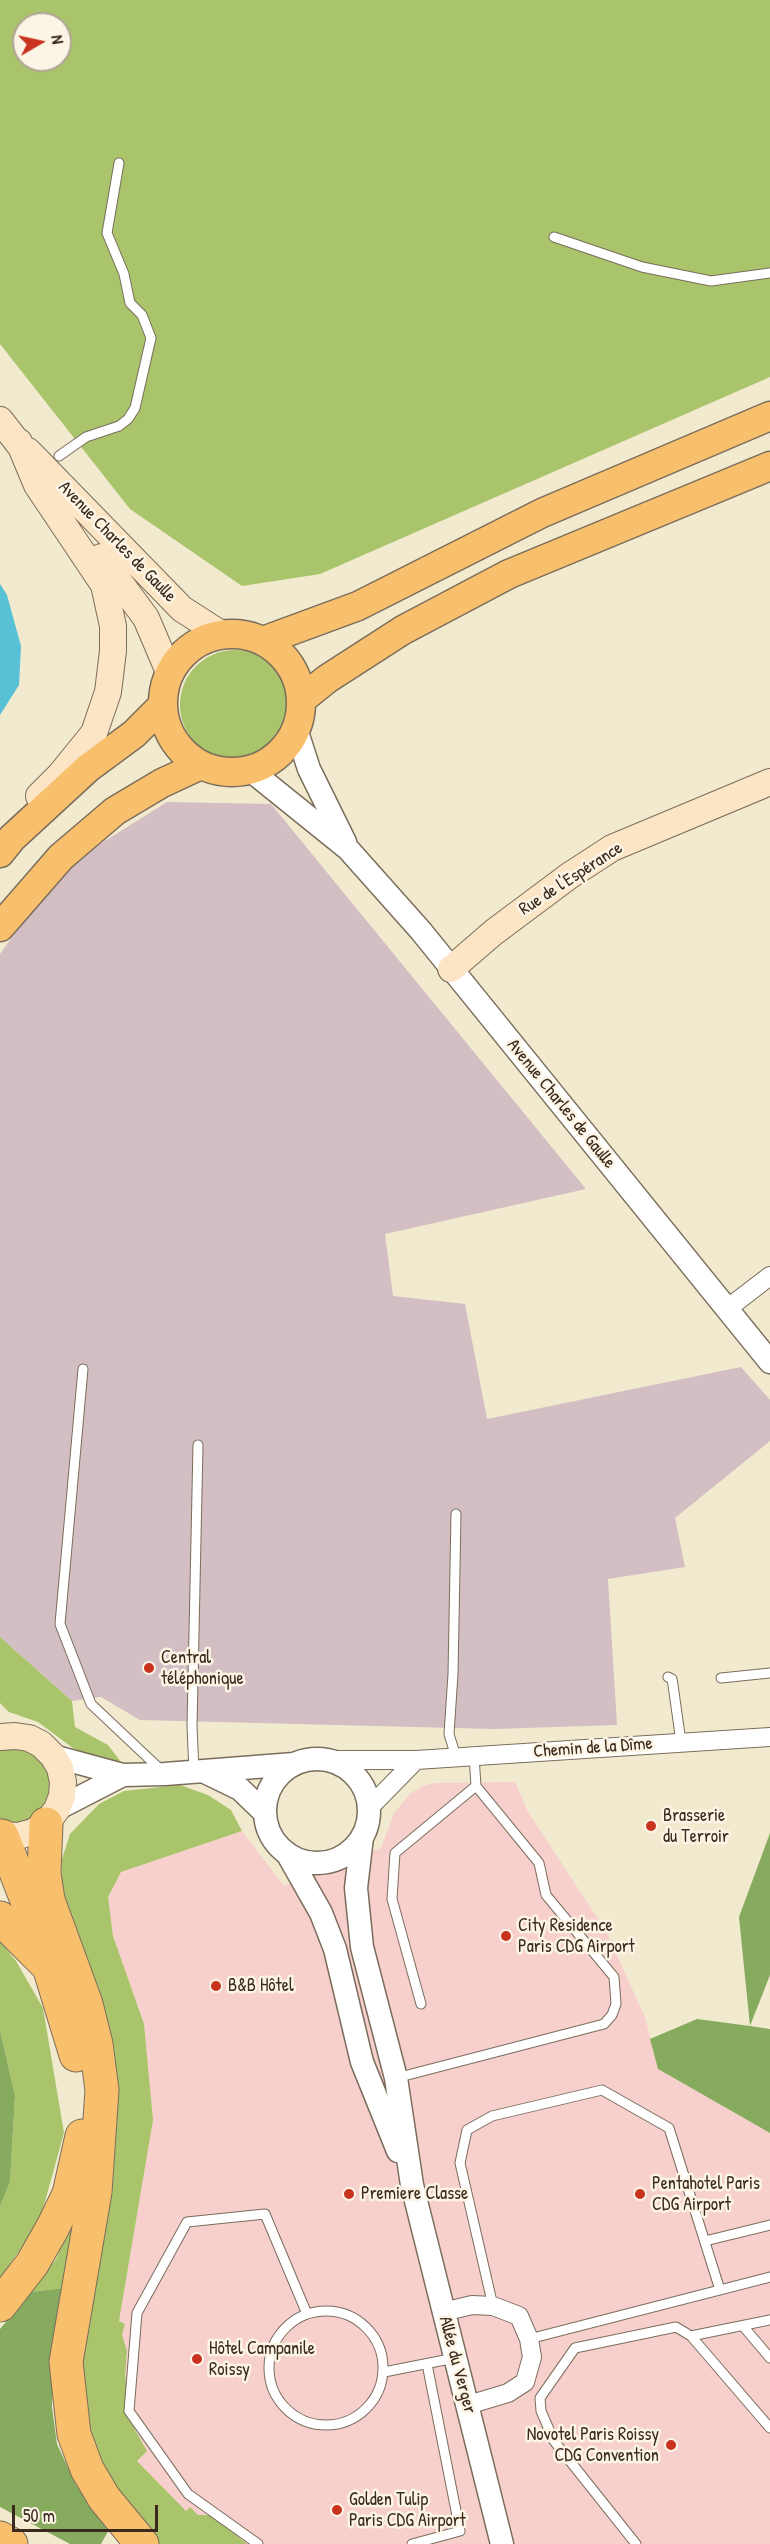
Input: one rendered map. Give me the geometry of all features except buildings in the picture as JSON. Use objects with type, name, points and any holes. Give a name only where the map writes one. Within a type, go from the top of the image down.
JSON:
[{"type":"highway","points":[[52,1817],[45,1873],[48,1900],[86,2004],[96,2044],[102,2090],[95,2192],[66,2362],[74,2434],[87,2469],[104,2498],[142,2544]]},
{"type":"highway","points":[[0,2305],[32,2264],[69,2194],[82,2144],[83,2097],[75,2048],[51,1970],[1,1835]]},
{"type":"highway","points":[[0,1918],[51,1970]]},
{"type":"highway","points":[[0,2538],[11,2544]]},
{"type":"main road","points":[[263,641],[358,606],[542,513],[770,416]]},
{"type":"main road","name":"Avenue Charles de Gaulle","points":[[0,420],[182,609],[221,634]]},
{"type":"main road","points":[[6,846],[30,805],[60,776],[94,733],[108,692],[113,651],[113,627],[104,585],[37,485],[19,442]]},
{"type":"main road","name":"Avenue Charles de Gaulle","points":[[19,442],[146,618],[169,672]]},
{"type":"main road","points":[[301,700],[327,679],[403,630],[509,574],[770,466]]},
{"type":"main road","points":[[235,633],[263,641],[278,651],[290,665],[298,682],[301,700],[296,729],[286,747],[271,760],[250,770],[218,771],[201,765],[186,755],[174,741],[166,724],[162,706],[169,672],[182,654],[191,647],[200,641],[221,634],[235,633]]},
{"type":"main road","points":[[6,846],[88,768],[134,734],[162,706]]},
{"type":"main road","points":[[0,927],[61,857],[115,811],[162,783],[201,765]]},
{"type":"main road","name":"Rue de l'Espérance","points":[[451,969],[494,932],[569,876],[612,848],[770,782]]},
{"type":"main road","points":[[1,1835],[18,1836],[33,1832],[52,1817],[62,1796],[63,1782],[60,1768],[53,1756],[41,1744],[5,1730]]},
{"type":"street","name":"Avenue Charles de Gaulle","points":[[296,729],[309,769],[348,849]]},
{"type":"street","name":"Avenue Charles de Gaulle","points":[[250,770],[348,849],[451,969],[770,1362]]},
{"type":"street","points":[[727,1309],[770,1276]]},
{"type":"street","name":"Chemin de la Dîme","points":[[328,1760],[416,1760],[770,1737]]},
{"type":"street","points":[[53,1756],[123,1775],[294,1764],[311,1759],[328,1760],[344,1767],[357,1778],[365,1792],[369,1808],[368,1823],[362,1837],[351,1851],[336,1859],[320,1863],[303,1861],[287,1853],[276,1842],[268,1828],[265,1813],[267,1798],[273,1784],[294,1764]]},
{"type":"street","points":[[369,1808],[416,1760]]},
{"type":"street","points":[[199,1771],[240,1789],[265,1813]]},
{"type":"street","points":[[52,1817],[123,1775]]},
{"type":"street","name":"Allée du Verger","points":[[362,1837],[356,1888],[362,1947],[396,2078],[412,2185],[502,2544]]},
{"type":"street","name":"Allée du Verger","points":[[287,1853],[321,1913],[335,1949],[362,2062],[412,2185]]},
{"type":"street","points":[[443,2312],[472,2305],[493,2306],[519,2316],[530,2339],[532,2357],[525,2382],[508,2393],[468,2405]]},
{"type":"lane","points":[[59,456],[86,437],[119,426],[128,419],[135,408],[151,338],[142,315],[130,303],[124,274],[107,233],[119,163]]},
{"type":"lane","points":[[554,237],[642,267],[711,281],[770,273]]},
{"type":"lane","points":[[83,1369],[60,1624],[92,1704],[165,1774]]},
{"type":"lane","points":[[198,1445],[192,1726],[199,1771]]},
{"type":"lane","points":[[396,2078],[604,2024],[612,2015],[616,2004],[614,1977],[546,1895],[539,1863],[476,1786],[465,1756],[449,1734],[453,1674],[456,1514]]},
{"type":"lane","points":[[721,1678],[770,1673]]},
{"type":"lane","points":[[668,1677],[672,1679],[674,1685],[681,1742]]},
{"type":"lane","points":[[421,2004],[392,1899],[395,1853],[476,1786]]},
{"type":"lane","points":[[493,2306],[460,2163],[468,2130],[492,2116],[602,2090],[669,2128],[720,2290]]},
{"type":"lane","points":[[258,2544],[188,2494],[129,2411],[137,2313],[187,2222],[265,2214],[306,2314]]},
{"type":"lane","points":[[705,2241],[770,2225]]},
{"type":"lane","points":[[530,2339],[770,2277]]},
{"type":"lane","points":[[325,2310],[344,2313],[360,2322],[374,2336],[378,2344],[384,2372],[379,2390],[369,2406],[354,2418],[337,2424],[318,2424],[300,2419],[285,2407],[274,2392],[269,2373],[271,2355],[278,2337],[290,2323],[306,2314],[325,2310]]},
{"type":"lane","points":[[691,2336],[770,2320]]},
{"type":"lane","points":[[743,2326],[770,2358]]},
{"type":"lane","points":[[636,2544],[554,2441],[541,2411],[540,2398],[575,2348],[676,2327],[691,2336],[770,2428]]},
{"type":"lane","points":[[384,2372],[455,2358]]},
{"type":"lane","points":[[412,2544],[460,2531],[427,2364]]},
{"type":"shaded area","points":[[167,802],[271,804],[586,1189],[385,1234],[393,1296],[465,1304],[487,1419],[741,1367],[770,1400],[770,1441],[675,1518],[685,1567],[608,1579],[617,1725],[494,1729],[140,1720],[101,1697],[72,1701],[0,1637],[0,954],[51,883],[100,844]]},
{"type":"shaded area","points":[[515,1782],[528,1812],[606,1931],[645,2017],[658,2069],[770,2133],[770,2544],[244,2544],[198,2515],[186,2511],[137,2461],[147,2451],[135,2430],[130,2414],[125,2375],[127,2351],[122,2335],[125,2324],[119,2321],[153,2120],[144,2024],[113,1936],[108,1897],[121,1872],[242,1831],[284,1886],[381,1848],[394,1813],[410,1794],[422,1786],[434,1783]]},
{"type":"green space","points":[[0,0],[770,0],[770,377],[320,574],[242,586],[130,509],[0,344]]},
{"type":"green space","points":[[235,650],[256,654],[274,666],[286,684],[290,705],[286,726],[274,744],[256,756],[235,760],[214,756],[196,744],[184,726],[180,705],[184,684],[196,666],[214,654]]},
{"type":"green space","points":[[0,1637],[72,1701],[75,1727],[108,1745],[121,1762],[92,1756],[73,1748],[38,1722],[9,1712],[0,1703]]},
{"type":"green space","points":[[0,1746],[31,1748],[52,1771],[51,1803],[28,1825],[0,1825]]},
{"type":"green space","points":[[180,1785],[208,1795],[231,1810],[242,1831],[121,1872],[108,1897],[113,1936],[144,2024],[153,2120],[119,2321],[125,2324],[122,2335],[127,2351],[125,2375],[130,2414],[135,2430],[147,2451],[137,2461],[186,2511],[190,2507],[198,2515],[211,2515],[247,2544],[157,2544],[104,2475],[86,2428],[78,2383],[111,2148],[61,1890],[62,1859],[70,1834],[99,1804],[124,1791]]},
{"type":"green space","points":[[770,1833],[770,1975],[750,2026],[739,1917]]},
{"type":"green space","points":[[0,1941],[16,1961],[43,2008],[64,2133],[39,2223],[0,2278],[0,2206],[10,2182],[15,2096],[0,2030]]},
{"type":"green space","points":[[697,2019],[770,2029],[770,2133],[658,2069],[650,2039]]},
{"type":"green space","points":[[0,2030],[15,2096],[10,2182],[0,2206]]},
{"type":"green space","points":[[78,2208],[64,2288],[31,2292],[56,2259]]},
{"type":"green space","points":[[64,2288],[53,2358],[52,2407],[57,2444],[76,2485],[110,2528],[101,2544],[70,2544],[0,2507],[0,2329],[31,2292]]},
{"type":"water","points":[[0,584],[7,595],[21,646],[19,685],[0,715]]},
{"type":"place","name":"Central téléphonique","points":[[149,1668]]},
{"type":"place","name":"Brasserie du Terroir","points":[[651,1826]]},
{"type":"place","name":"City Residence Paris CDG Airport","points":[[506,1936]]},
{"type":"place","name":"B&B Hôtel","points":[[216,1986]]},
{"type":"place","name":"Premiere Classe","points":[[349,2194]]},
{"type":"place","name":"Pentahotel Paris CDG Airport","points":[[640,2194]]},
{"type":"place","name":"Hôtel Campanile Roissy","points":[[197,2359]]},
{"type":"place","name":"Novotel Paris Roissy CDG Convention","points":[[671,2445]]},
{"type":"place","name":"Golden Tulip Paris CDG Airport","points":[[337,2510]]}]
